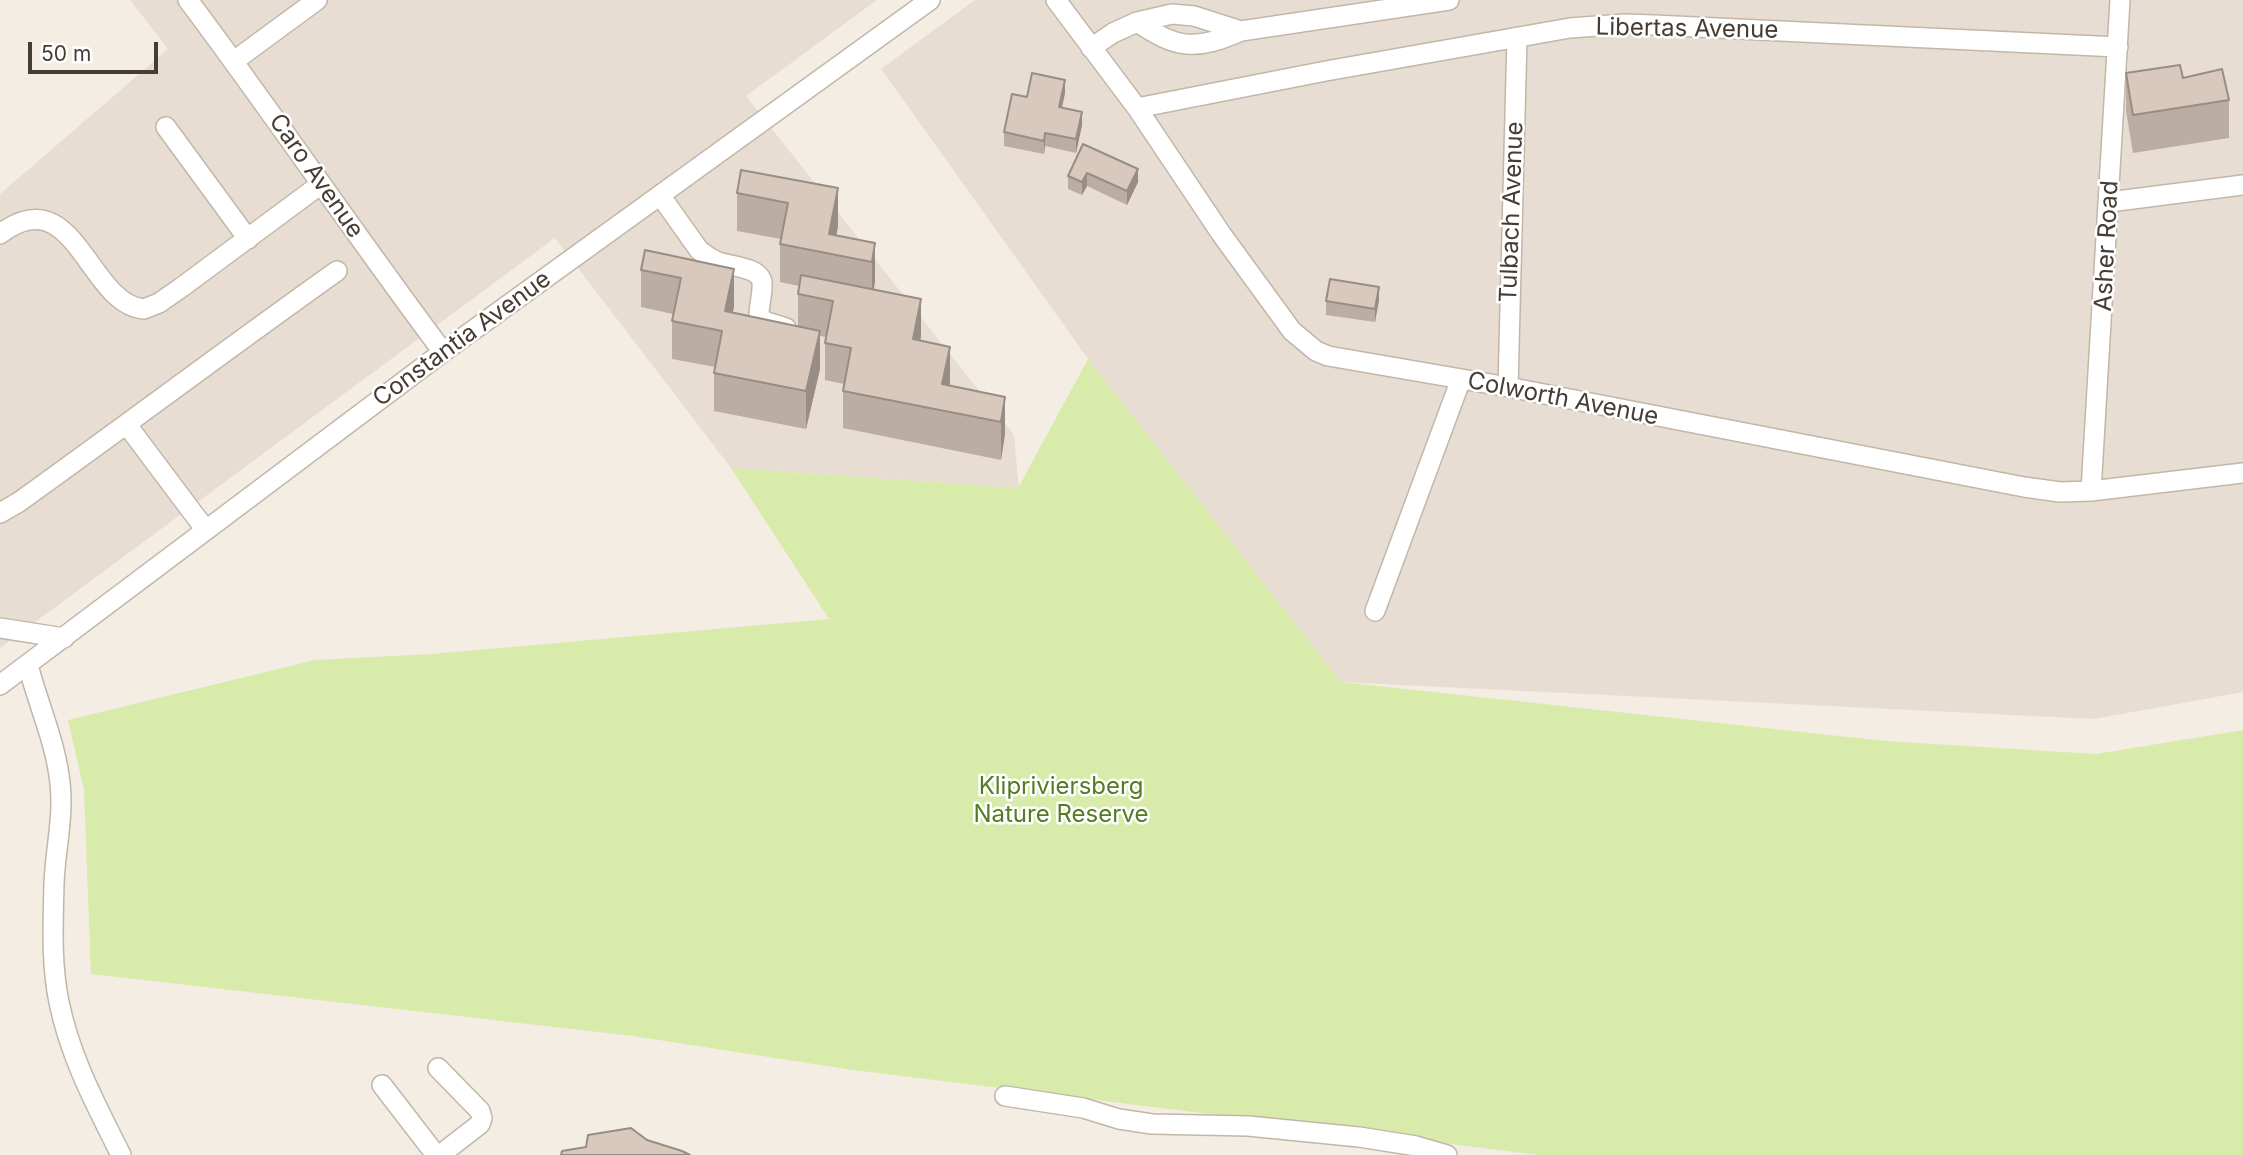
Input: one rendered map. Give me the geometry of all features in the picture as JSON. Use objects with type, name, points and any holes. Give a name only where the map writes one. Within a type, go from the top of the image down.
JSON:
[{"type":"street","name":"Caro Avenue","points":[[188,0],[443,352]]},
{"type":"street","points":[[234,61],[317,0]]},
{"type":"street","name":"Constantia Avenue","points":[[0,685],[443,352],[930,0]]},
{"type":"street","name":"Colworth Avenue","points":[[1056,0],[1137,108],[1222,235],[1292,331],[1307,345],[1328,356],[1508,387],[2060,492],[2091,491],[2243,473]]},
{"type":"street","points":[[1137,22],[1162,39],[1179,44],[1199,45],[1217,42],[1241,32],[1449,0]]},
{"type":"street","name":"Asher Road","points":[[2091,491],[2120,0]]},
{"type":"street","points":[[1091,48],[1113,33],[1137,22],[1172,14],[1194,16],[1241,32]]},
{"type":"street","name":"Libertas Avenue","points":[[1137,108],[1517,37],[1570,28],[1625,24],[2118,47]]},
{"type":"street","name":"Tulbach Avenue","points":[[1508,387],[1517,37]]},
{"type":"street","points":[[166,127],[248,239]]},
{"type":"street","points":[[0,234],[31,219],[39,218],[49,222],[61,229],[126,304],[144,309],[159,303],[321,184]]},
{"type":"street","points":[[2109,202],[2243,186]]},
{"type":"street","points":[[660,195],[706,256],[716,262],[759,275],[762,283],[759,315],[764,321],[786,328]]},
{"type":"street","points":[[0,513],[127,425],[337,271]]},
{"type":"street","points":[[1375,611],[1461,379]]},
{"type":"street","points":[[127,425],[205,529]]},
{"type":"street","points":[[0,628],[64,638]]},
{"type":"street","points":[[27,665],[60,782],[62,809],[54,881],[54,945],[59,1000],[82,1076],[121,1155]]},
{"type":"street","points":[[382,1085],[438,1155],[480,1124],[482,1118],[480,1111],[438,1068]]},
{"type":"street","points":[[1005,1097],[1083,1108],[1119,1119],[1153,1124],[1248,1126],[1345,1136],[1416,1146],[1447,1155]]},
{"type":"shaded area","points":[[130,0],[877,0],[746,96],[1014,435],[1019,488],[731,468],[555,238],[0,648],[0,194],[168,49]]},
{"type":"shaded area","points":[[975,0],[2243,0],[2243,692],[2094,719],[1341,682],[1088,359],[881,69]]},
{"type":"green space","name":"Klipriviersberg Nature Reserve","points":[[1088,359],[1341,682],[1885,741],[2096,754],[2243,730],[2243,1155],[1539,1155],[846,1069],[633,1036],[91,974],[84,790],[68,720],[315,660],[432,654],[829,619],[731,468],[1018,488]]},
{"type":"building","points":[[2180,65],[2183,78],[2222,69],[2229,100],[2133,115],[2126,73]]},
{"type":"building","points":[[1032,73],[1065,80],[1059,107],[1082,112],[1076,139],[1045,133],[1044,141],[1004,132],[1012,94],[1027,97]]},
{"type":"building","points":[[1083,144],[1138,169],[1127,191],[1087,173],[1082,182],[1068,176]]},
{"type":"building","points":[[741,170],[838,188],[829,234],[875,243],[872,262],[780,244],[788,203],[737,193]]},
{"type":"building","points":[[645,250],[734,269],[725,311],[820,331],[806,391],[714,373],[722,331],[672,321],[681,278],[641,270]]},
{"type":"building","points":[[801,275],[921,299],[913,339],[950,347],[942,384],[1005,397],[1001,422],[843,391],[851,348],[825,343],[833,301],[798,294]]},
{"type":"building","points":[[1330,279],[1379,287],[1375,309],[1326,301]]},
{"type":"building","points":[[631,1128],[647,1140],[690,1155],[561,1155],[562,1151],[586,1147],[588,1135]]}]
